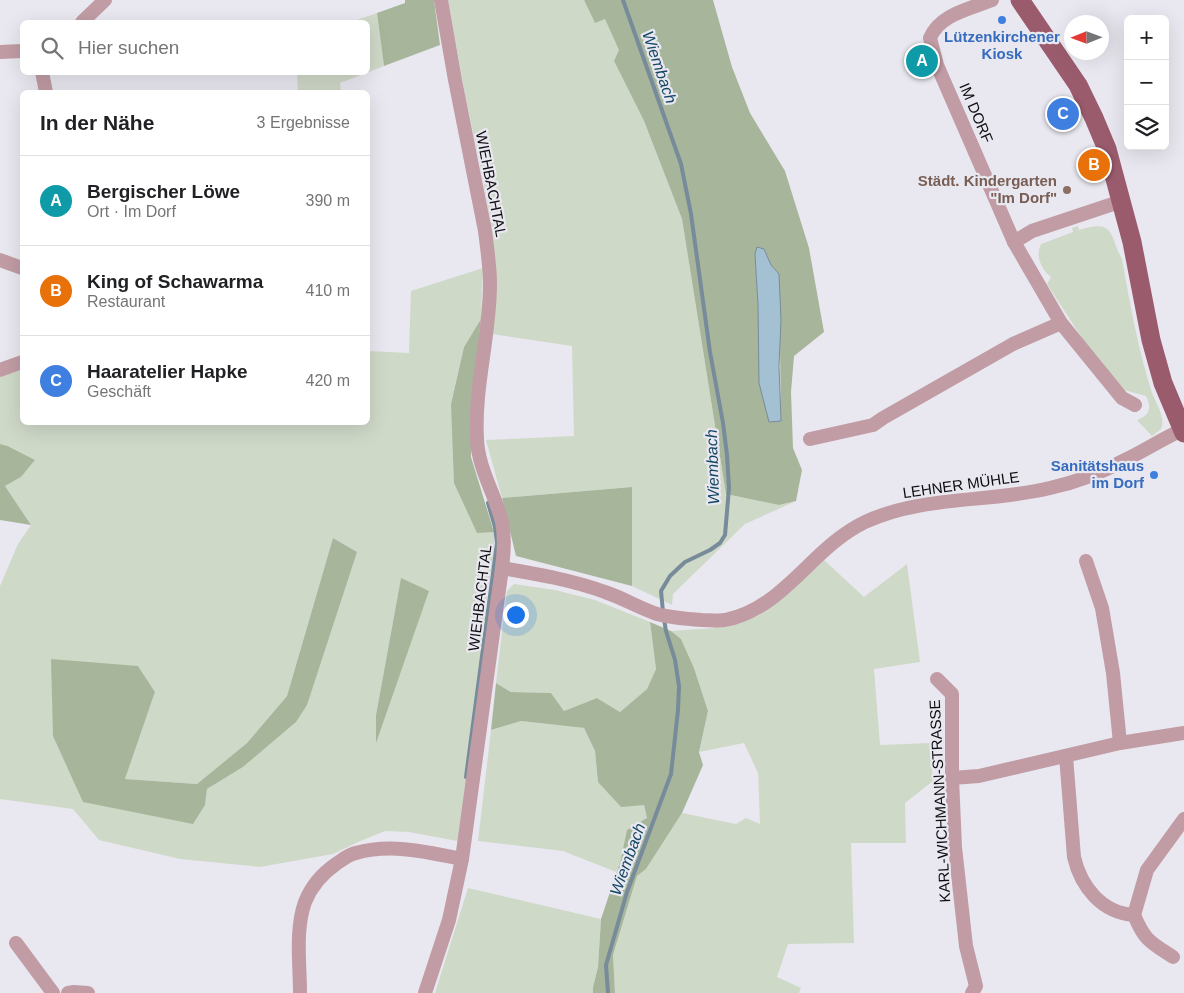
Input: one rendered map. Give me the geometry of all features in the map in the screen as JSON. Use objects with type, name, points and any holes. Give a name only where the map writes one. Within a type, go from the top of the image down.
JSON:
[{"type":"main road","points":[[1025,2],[1078,85],[1107,149],[1132,242],[1151,340],[1163,383],[1184,431]]},
{"type":"street","points":[[84,20],[105,0]]},
{"type":"street","name":"WIEHBACHTAL","points":[[425,993],[449,920],[462,859],[504,542],[502,522],[483,468],[477,442],[477,409],[490,284],[487,253],[441,0]]},
{"type":"street","name":"IM DORF","points":[[992,0],[943,20],[933,31],[930,38],[933,52],[1014,242],[1062,322],[1122,398],[1135,405]]},
{"type":"street","points":[[0,52],[20,51]]},
{"type":"street","points":[[43,75],[46,90]]},
{"type":"street","points":[[1014,242],[1032,231],[1122,201]]},
{"type":"street","points":[[0,260],[20,267]]},
{"type":"street","points":[[810,440],[873,426],[883,418],[1013,344],[1062,322]]},
{"type":"street","points":[[0,370],[20,363]]},
{"type":"street","name":"LEHNER MÜHLE","points":[[502,568],[542,575],[604,592],[664,615],[684,619],[724,620],[754,610],[773,598],[829,545],[864,523],[925,504],[1050,489],[1107,469],[1154,443],[1184,431]]},
{"type":"street","points":[[1086,561],[1102,608],[1113,672],[1120,743]]},
{"type":"street","name":"KARL-WICHMANN-STRASSE","points":[[937,679],[952,694],[952,778],[955,847],[966,946],[978,990]]},
{"type":"street","points":[[952,778],[979,776],[1120,743],[1184,733]]},
{"type":"street","points":[[1066,756],[1074,857],[1077,870],[1083,883],[1093,895],[1109,908],[1124,914],[1134,915]]},
{"type":"street","points":[[1173,957],[1152,944],[1142,934],[1134,915],[1147,870],[1184,819]]},
{"type":"street","points":[[300,993],[300,927],[305,902],[316,883],[329,869],[354,853],[386,848],[408,849],[462,859]]},
{"type":"street","points":[[16,943],[53,993]]},
{"type":"street","points":[[68,993],[88,993]]},
{"type":"green space","points":[[405,0],[434,0],[440,45],[384,66],[377,13],[405,3]]},
{"type":"green space","points":[[448,0],[584,0],[595,22],[605,18],[620,50],[614,61],[644,121],[682,219],[726,494],[779,505],[796,501],[745,524],[673,594],[672,605],[632,586],[632,487],[502,498],[486,440],[574,436],[572,346],[492,334],[494,249],[484,185]]},
{"type":"green space","points":[[584,0],[713,0],[732,67],[750,113],[785,171],[809,248],[824,332],[794,356],[791,392],[793,448],[802,470],[796,501],[779,505],[726,494],[682,219],[644,121],[614,61],[619,50],[605,19],[595,23]],"holes":[[[764,249],[771,265],[779,274],[781,421],[758,305],[755,254]]]},
{"type":"green space","points":[[377,13],[384,66],[370,71],[370,20],[357,20]]},
{"type":"green space","points":[[297,75],[361,75],[340,83],[341,90],[298,90]]},
{"type":"green space","points":[[1078,226],[1079,230],[1100,226],[1110,231],[1122,259],[1131,310],[1143,360],[1162,420],[1161,429],[1152,436],[1137,420],[1145,416],[1149,411],[1146,396],[1124,390],[1120,387],[1084,341],[1047,284],[1051,277],[1044,270],[1040,262],[1039,249],[1041,244],[1073,232],[1072,228]]},
{"type":"green space","points":[[483,268],[481,319],[464,347],[451,404],[477,532],[494,532],[494,553],[485,610],[489,611],[460,837],[457,841],[409,832],[385,831],[333,854],[260,867],[180,859],[99,840],[73,809],[0,799],[0,586],[18,544],[31,525],[5,486],[21,477],[35,460],[9,446],[0,444],[0,377],[20,370],[20,425],[370,425],[370,351],[409,353],[411,291]],"holes":[[[333,538],[357,552],[296,722],[243,767],[207,789],[205,805],[83,801],[138,666],[155,692],[125,779],[197,784],[247,743],[287,696]],[[401,578],[376,741],[376,715]]]},
{"type":"green space","points":[[481,319],[472,398],[471,457],[494,532],[477,533],[454,483],[451,404],[464,347]]},
{"type":"green space","points":[[0,444],[8,446],[35,460],[21,477],[5,486],[31,525],[0,520]]},
{"type":"green space","points":[[632,487],[632,586],[516,556],[502,498]]},
{"type":"green space","points":[[333,538],[357,552],[307,705],[296,722],[243,767],[207,789],[205,805],[193,824],[83,802],[53,736],[51,659],[138,666],[155,692],[125,779],[197,784],[247,743],[287,696]]},
{"type":"green space","points":[[824,560],[864,597],[907,564],[920,662],[874,669],[880,745],[930,743],[933,781],[905,803],[906,843],[851,843],[854,943],[788,944],[777,977],[801,988],[799,993],[615,993],[613,955],[637,876],[646,869],[682,813],[736,824],[746,818],[760,824],[758,773],[744,743],[699,752],[708,711],[694,668],[681,639],[671,631],[713,628],[758,616]]},
{"type":"green space","points":[[401,578],[429,591],[376,743],[376,715]]},
{"type":"green space","points":[[514,584],[555,590],[595,600],[650,622],[656,669],[647,689],[620,712],[597,698],[564,711],[551,693],[511,692],[496,683],[507,591]]},
{"type":"green space","points":[[650,622],[671,631],[681,639],[694,668],[708,711],[699,752],[703,765],[682,813],[646,869],[637,876],[613,955],[615,993],[593,993],[598,967],[601,919],[621,859],[627,830],[647,818],[644,805],[621,807],[598,782],[595,751],[584,728],[521,721],[491,730],[496,683],[511,692],[551,693],[564,711],[597,698],[620,712],[647,689],[656,669]]},
{"type":"green space","points":[[521,721],[584,728],[595,751],[598,782],[644,805],[647,819],[621,859],[616,872],[563,851],[478,841],[491,730]]},
{"type":"green space","points":[[468,888],[601,919],[598,967],[593,993],[435,993]]},
{"type":"water","points":[[757,247],[764,249],[771,265],[779,274],[781,421],[769,422],[759,383],[755,254]]},
{"type":"waterway","name":"Wiembach","points":[[623,0],[681,164],[691,214],[710,352],[727,455],[729,488],[725,535],[720,543],[685,562],[670,576],[661,591],[663,612]]},
{"type":"waterway","points":[[466,777],[497,543],[495,527],[488,503]]},
{"type":"waterway","name":"Wiembach","points":[[608,993],[606,965],[627,892],[671,774],[679,686],[675,660],[664,619]]},
{"type":"place","name":"Lützenkirchener Kiosk","points":[[1002,20]]},
{"type":"place","name":"Bergischer Löwe","points":[[922,61]]},
{"type":"place","name":"Haaratelier Hapke","points":[[1063,114]]},
{"type":"place","name":"King of Schawarma","points":[[1094,165]]},
{"type":"place","name":"Städt. Kindergarten \"Im Dorf\"","points":[[1067,190]]},
{"type":"place","name":"Sanitätshaus im Dorf","points":[[1154,475]]}]
